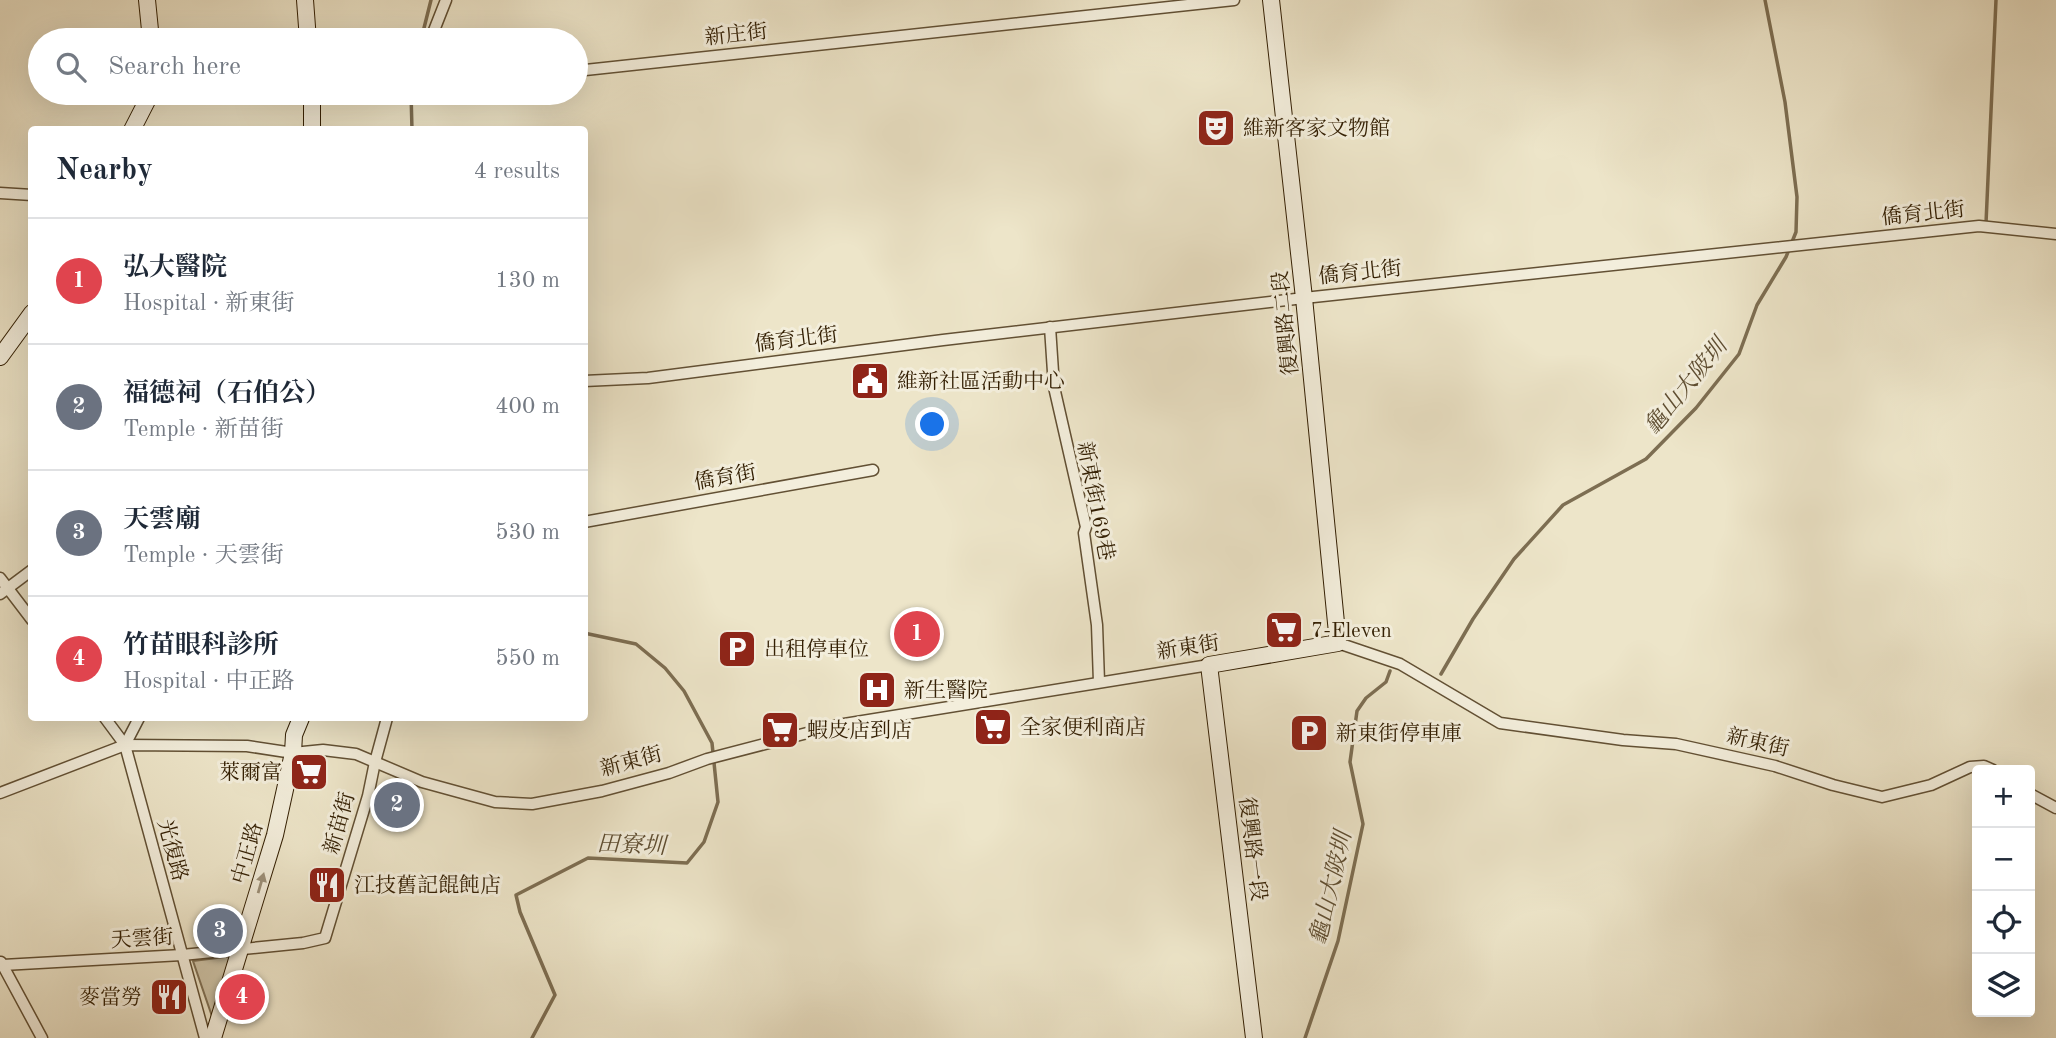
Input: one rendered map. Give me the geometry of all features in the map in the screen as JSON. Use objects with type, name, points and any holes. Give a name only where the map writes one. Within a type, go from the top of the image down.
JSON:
[{"type":"street","points":[[147,0],[149,28]]},
{"type":"street","points":[[305,0],[307,28]]},
{"type":"street","points":[[435,28],[446,0]]},
{"type":"street","name":"新庄街","points":[[588,70],[1234,0]]},
{"type":"street","name":"復興路二段","points":[[1271,0],[1338,643]]},
{"type":"street","points":[[134,126],[145,105]]},
{"type":"street","points":[[312,105],[312,126]]},
{"type":"street","points":[[0,193],[28,195]]},
{"type":"street","name":"僑育北街","points":[[588,382],[648,378],[1304,298],[1979,226],[2056,234]]},
{"type":"street","points":[[0,357],[28,318]]},
{"type":"street","name":"新東街169巷","points":[[1050,327],[1054,387],[1086,527],[1084,533],[1097,625],[1099,682]]},
{"type":"street","name":"僑育街","points":[[588,521],[873,470]]},
{"type":"street","points":[[4,591],[28,573]]},
{"type":"street","points":[[0,578],[4,591],[28,616]]},
{"type":"street","name":"新東街","points":[[125,744],[247,746],[293,753],[323,750],[345,752],[422,782],[495,802],[532,804],[602,791],[669,773],[707,759],[838,725],[943,710],[1338,643],[1400,664],[1500,723],[1623,740],[1676,744],[1775,766],[1833,785],[1882,797],[1931,785],[1972,767]]},
{"type":"street","name":"復興路一段","points":[[1209,665],[1254,1038]]},
{"type":"street","name":"光復路","points":[[107,721],[125,744],[205,1038]]},
{"type":"street","points":[[0,793],[125,744],[137,721]]},
{"type":"street","name":"中正路","points":[[213,1038],[275,835],[293,753],[294,735],[300,721]]},
{"type":"street","name":"新苗街","points":[[325,938],[368,796],[386,721]]},
{"type":"street","points":[[2035,797],[2056,808]]},
{"type":"street","name":"天雲街","points":[[1,962],[181,955],[303,943],[325,938]]},
{"type":"street","points":[[1,962],[42,1038]]},
{"type":"shaded area","points":[[233,956],[215,1025],[193,961]]},
{"type":"waterway","name":"田寮圳","points":[[424,28],[431,0]]},
{"type":"waterway","name":"龜山大陂圳","points":[[1441,674],[1473,619],[1514,559],[1563,505],[1646,459],[1696,408],[1739,354],[1757,305],[1786,257],[1796,232],[1797,197],[1785,102],[1765,0]]},
{"type":"waterway","points":[[1986,223],[1996,0]]},
{"type":"waterway","name":"田寮圳","points":[[411,105],[412,126]]},
{"type":"waterway","name":"田寮圳","points":[[532,1038],[555,995],[520,912],[516,895],[588,858],[687,863],[704,842],[718,802],[712,743],[684,691],[665,668],[636,644],[588,634]]},
{"type":"waterway","name":"龜山大陂圳","points":[[1305,1038],[1338,941],[1363,824],[1350,762],[1357,711],[1366,698],[1386,682],[1390,671]]},
{"type":"place","name":"維新客家文物館","points":[[1216,128]]},
{"type":"place","name":"維新社區活動中心","points":[[870,381]]},
{"type":"place","name":"7-Eleven","points":[[1284,630]]},
{"type":"place","name":"弘大醫院","points":[[917,634]]},
{"type":"place","name":"出租停車位","points":[[737,649]]},
{"type":"place","name":"新生醫院","points":[[877,690]]},
{"type":"place","name":"全家便利商店","points":[[993,727]]},
{"type":"place","name":"蝦皮店到店","points":[[780,730]]},
{"type":"place","name":"新東街停車庫","points":[[1309,733]]},
{"type":"place","name":"萊爾富","points":[[309,772]]},
{"type":"place","name":"福德祠（石伯公）","points":[[397,805]]},
{"type":"place","name":"江技舊記餛飩店","points":[[327,885]]},
{"type":"place","name":"天雲廟","points":[[220,931]]},
{"type":"place","name":"麥當勞","points":[[169,997]]},
{"type":"place","name":"竹苗眼科診所","points":[[242,997]]}]
